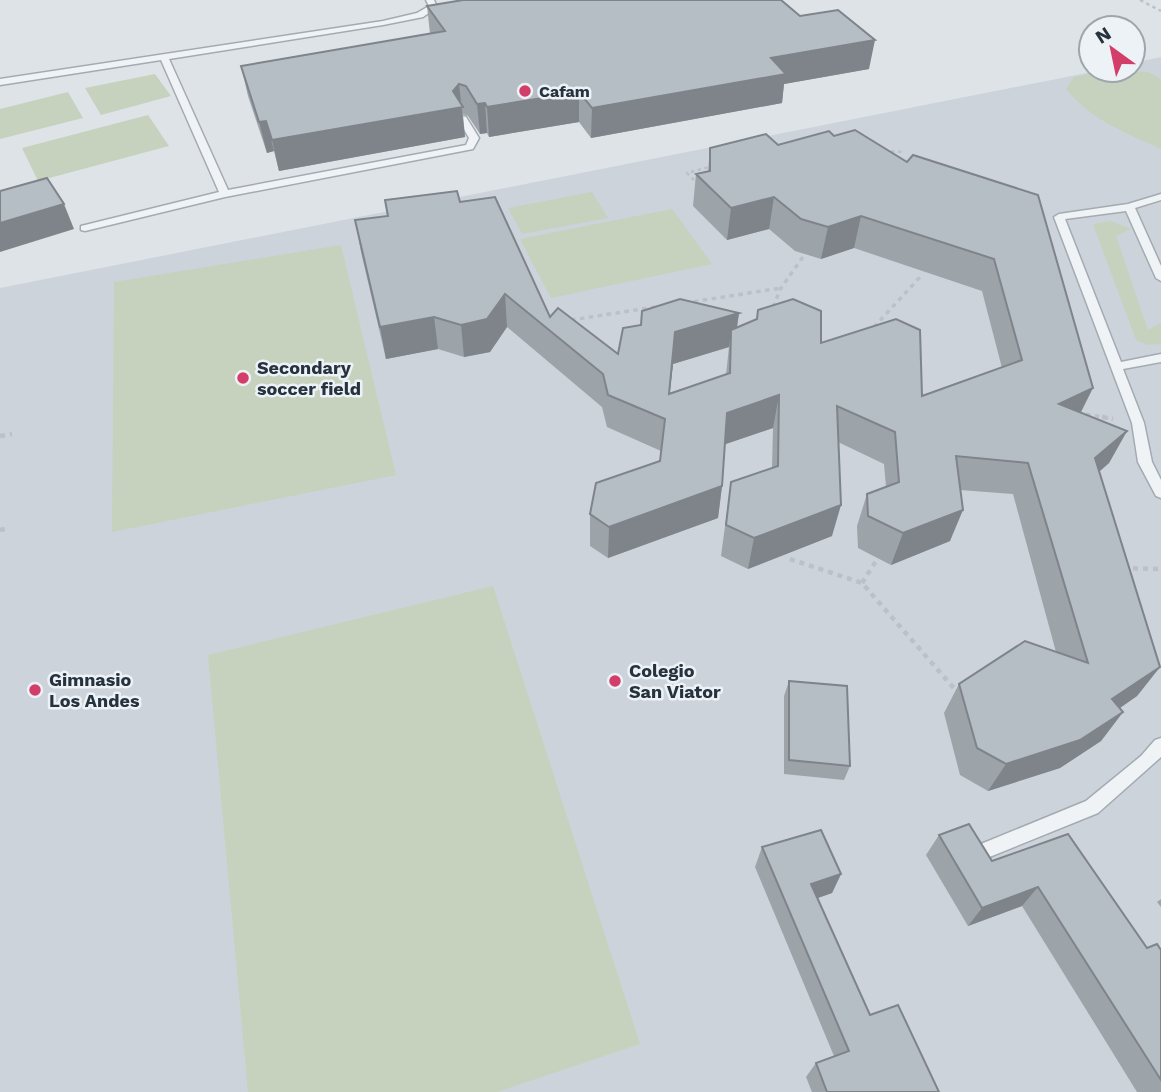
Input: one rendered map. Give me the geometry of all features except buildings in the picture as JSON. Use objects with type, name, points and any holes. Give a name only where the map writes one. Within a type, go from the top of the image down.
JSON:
[{"type":"lane","points":[[0,82],[383,23],[420,15],[431,4],[446,6]]},
{"type":"lane","points":[[164,57],[225,194]]},
{"type":"lane","points":[[85,228],[225,194],[470,147],[474,138],[463,119]]},
{"type":"lane","points":[[1161,197],[1129,208],[1059,217],[1138,423],[1145,461],[1161,493]]},
{"type":"lane","points":[[1129,208],[1161,278]]},
{"type":"lane","points":[[1116,368],[1161,358]]},
{"type":"lane","points":[[986,850],[1092,807],[1147,761],[1161,745]]},
{"type":"path","points":[[1140,0],[1161,11]]},
{"type":"path","points":[[873,149],[904,152]]},
{"type":"path","points":[[705,192],[687,173],[720,164]]},
{"type":"path","points":[[772,310],[781,288],[805,254]]},
{"type":"path","points":[[870,331],[921,276]]},
{"type":"path","points":[[674,304],[781,288]]},
{"type":"path","points":[[567,320],[660,306]]},
{"type":"path","points":[[0,436],[12,434]]},
{"type":"path","points":[[862,583],[878,558]]},
{"type":"path","points":[[790,559],[862,583],[964,700]]},
{"type":"path","points":[[1112,568],[1161,569]]},
{"type":"shaded area","name":"Colegio San Viator","points":[[1161,57],[1161,1092],[0,1092],[0,288],[1077,75],[1077,84],[1147,84],[1147,60]]},
{"type":"green space","points":[[1147,72],[1161,79],[1161,149],[1098,118],[1076,100],[1066,89],[1077,76],[1077,84],[1147,84]]},
{"type":"green space","points":[[155,74],[171,96],[101,115],[85,88]]},
{"type":"green space","points":[[68,92],[83,118],[0,139],[0,109]]},
{"type":"green space","points":[[148,115],[169,146],[38,181],[22,148]]},
{"type":"green space","points":[[592,192],[608,218],[522,234],[508,208]]},
{"type":"green space","points":[[672,209],[712,264],[551,298],[520,239]]},
{"type":"green space","points":[[1111,221],[1131,229],[1116,236],[1148,330],[1161,323],[1161,344],[1147,345],[1136,340],[1093,224]]},
{"type":"green space","name":"Secondary soccer field","points":[[341,245],[396,475],[112,532],[114,282]]},
{"type":"green space","points":[[493,586],[640,1044],[497,1092],[248,1092],[208,655]]},
{"type":"place","name":"Cafam","points":[[525,91]]},
{"type":"place","name":"Secondary soccer field","points":[[243,378]]},
{"type":"place","name":"Colegio San Viator","points":[[615,681]]},
{"type":"place","name":"Gimnasio Los Andes","points":[[35,690]]}]
